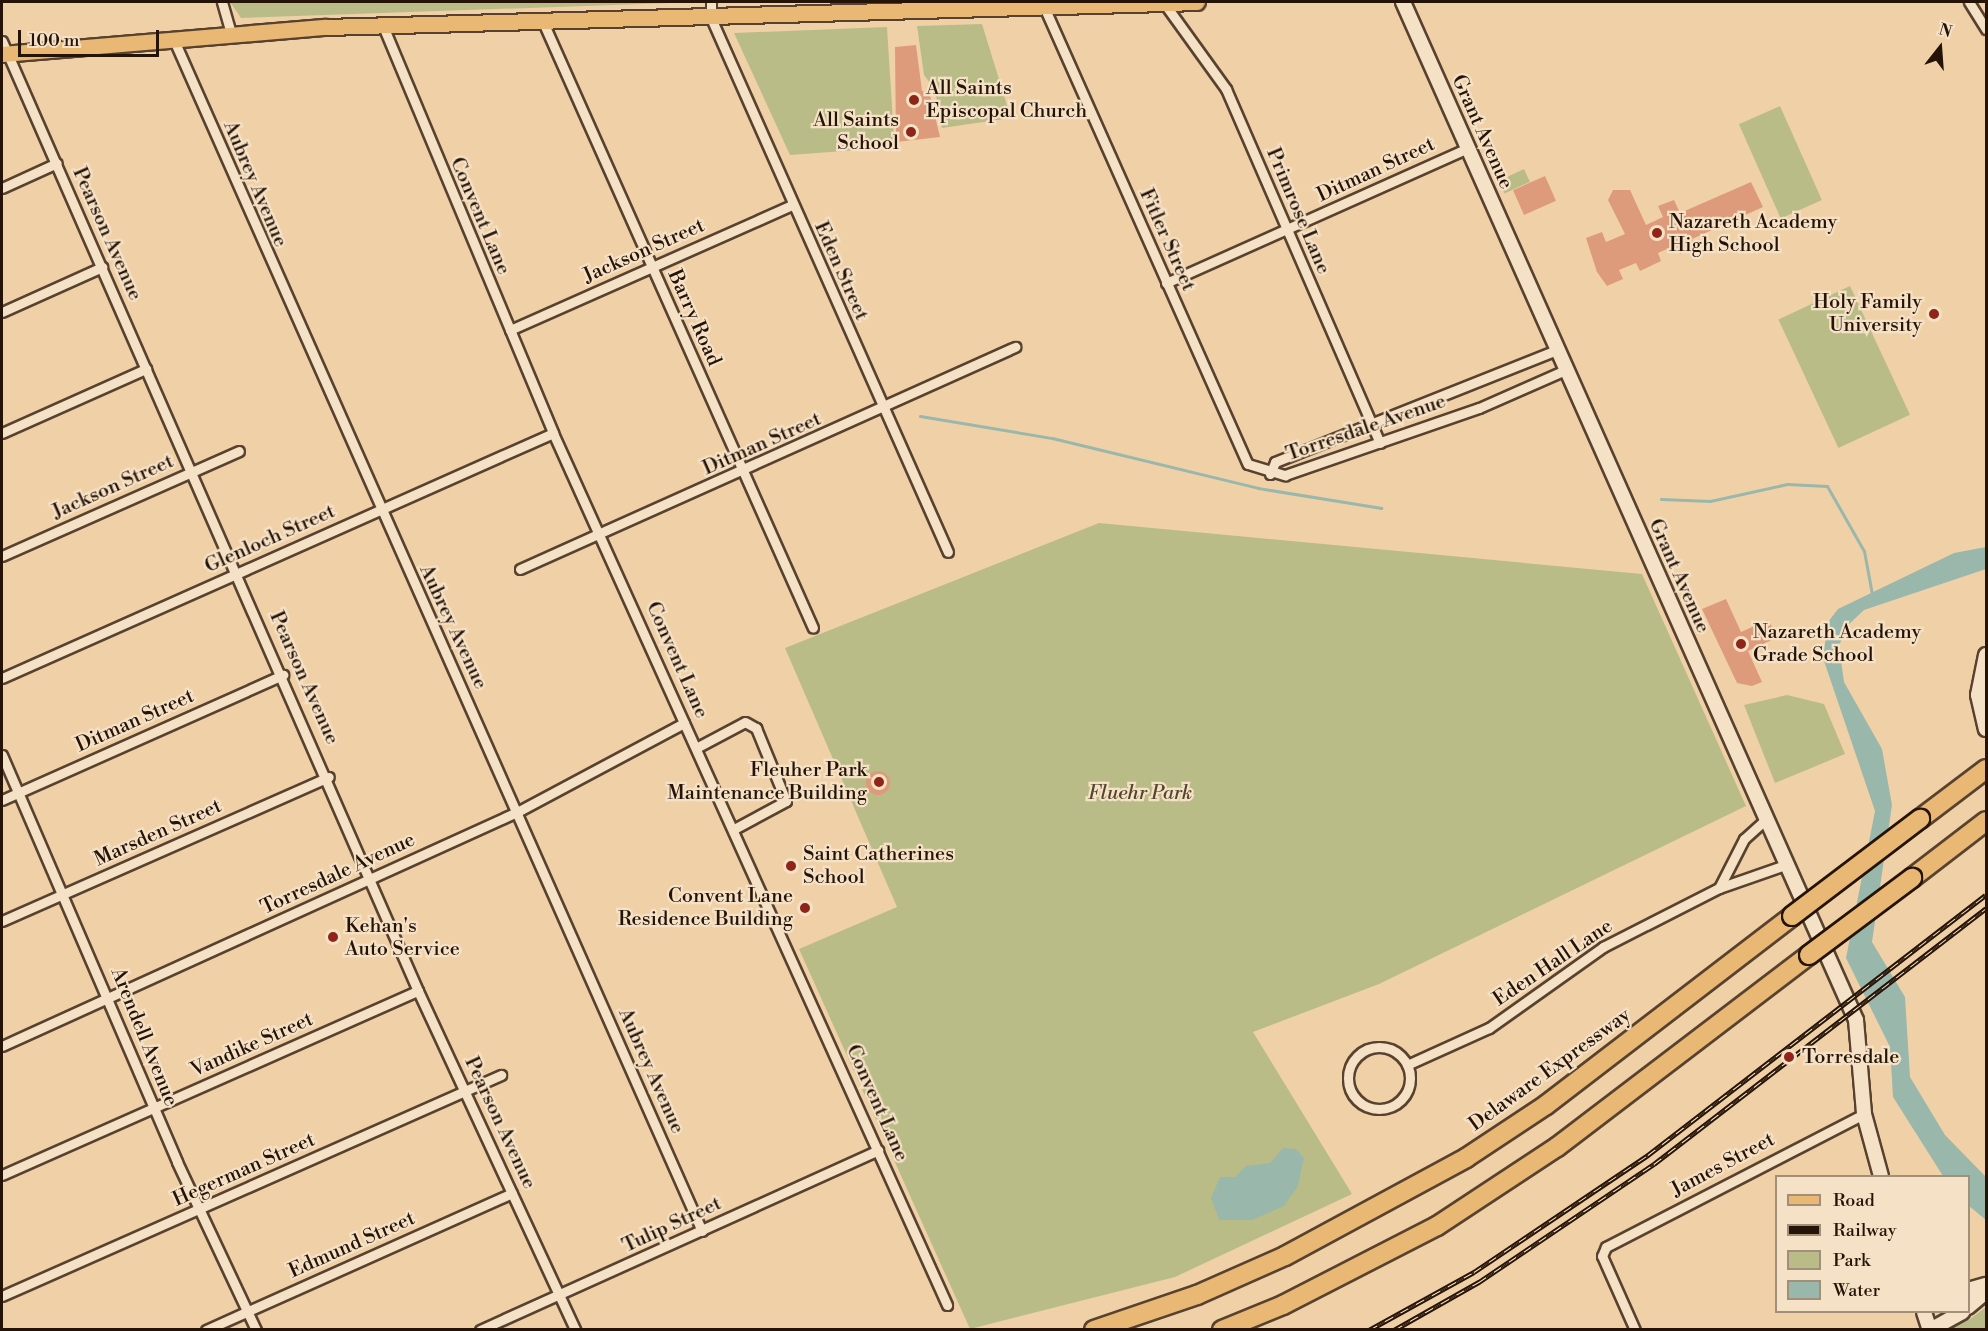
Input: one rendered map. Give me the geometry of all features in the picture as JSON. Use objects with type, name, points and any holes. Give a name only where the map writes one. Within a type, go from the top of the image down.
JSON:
[{"type":"highway","name":"Delaware Expressway","points":[[1094,1329],[1197,1295],[1285,1256],[1466,1158],[1546,1105],[1986,769]]},
{"type":"highway","points":[[1222,1329],[1283,1305],[1437,1226],[1557,1147],[1986,821]]},
{"type":"main road","points":[[3,49],[383,26],[711,18],[910,7],[1045,9],[1197,2]]},
{"type":"street","points":[[222,2],[231,34]]},
{"type":"street","name":"Eden Street","points":[[711,2],[711,18],[792,206],[882,410],[948,552]]},
{"type":"street","name":"Grant Avenue","points":[[1403,2],[1859,1028],[1864,1114],[1881,1175]]},
{"type":"street","points":[[1969,2],[1986,29]]},
{"type":"street","name":"Primrose Lane","points":[[1164,3],[1226,89],[1380,443]]},
{"type":"street","name":"Fitler Street","points":[[1045,9],[1243,456],[1270,474]]},
{"type":"street","name":"Barry Road","points":[[543,22],[813,628]]},
{"type":"street","name":"Convent Lane","points":[[383,26],[553,433],[602,533],[684,723],[734,829],[947,1305]]},
{"type":"street","name":"Aubrey Avenue","points":[[173,38],[379,510],[519,812],[702,1231]]},
{"type":"street","name":"Pearson Avenue","points":[[3,49],[57,164],[329,777],[418,991],[466,1091],[557,1296],[575,1329]]},
{"type":"street","name":"Ditman Street","points":[[1166,283],[1287,231],[1468,148]]},
{"type":"street","points":[[2,188],[57,164]]},
{"type":"street","name":"Jackson Street","points":[[510,330],[792,206]]},
{"type":"street","points":[[2,312],[102,267]]},
{"type":"street","name":"Ditman Street","points":[[520,569],[743,473],[882,410],[889,402],[1015,347]]},
{"type":"street","name":"Torresdale Avenue","points":[[1557,350],[1372,426],[1275,462],[1270,474],[1285,475],[1380,443],[1565,370]]},
{"type":"street","points":[[2,434],[146,369]]},
{"type":"street","name":"Glenloch Street","points":[[2,678],[553,433]]},
{"type":"street","name":"Jackson Street","points":[[2,556],[239,451]]},
{"type":"street","points":[[1986,655],[1978,695],[1986,729]]},
{"type":"street","name":"Ditman Street","points":[[2,800],[283,675]]},
{"type":"street","points":[[696,748],[745,722],[760,738],[786,801],[734,829]]},
{"type":"street","name":"Torresdale Avenue","points":[[2,1046],[519,812],[684,723]]},
{"type":"street","name":"Arendell Avenue","points":[[2,755],[198,1210],[244,1313],[256,1329]]},
{"type":"street","name":"Marsden Street","points":[[2,921],[329,777]]},
{"type":"street","points":[[1719,888],[1744,839],[1765,820]]},
{"type":"street","name":"Eden Hall Lane","points":[[1407,1065],[1489,1028],[1603,947],[1719,888],[1785,865]]},
{"type":"street","name":"Vandike Street","points":[[2,1175],[418,991]]},
{"type":"street","points":[[1388,1048],[1407,1065],[1407,1091],[1394,1105],[1369,1107],[1350,1090],[1348,1071],[1363,1051],[1388,1048]]},
{"type":"street","name":"Hegerman Street","points":[[2,1296],[501,1075]]},
{"type":"street","name":"James Street","points":[[1635,1329],[1602,1251],[1864,1114]]},
{"type":"street","name":"Tulip Street","points":[[480,1329],[878,1150]]},
{"type":"street","name":"Edmund Street","points":[[206,1329],[512,1193]]},
{"type":"street","points":[[1970,1289],[1986,1285]]},
{"type":"street","points":[[1970,1305],[1986,1292]]},
{"type":"street","points":[[1925,1313],[1930,1329],[1958,1313]]},
{"type":"green space","points":[[230,2],[699,2],[241,18]]},
{"type":"green space","points":[[982,24],[1011,118],[942,128],[935,90],[924,75],[917,26]]},
{"type":"green space","points":[[887,27],[894,138],[884,148],[790,155],[734,33]]},
{"type":"green space","points":[[1780,106],[1822,200],[1781,218],[1739,124]]},
{"type":"green space","points":[[1524,169],[1530,182],[1505,194],[1499,181]]},
{"type":"green space","points":[[1850,286],[1910,415],[1838,448],[1778,319]]},
{"type":"green space","name":"Fluehr Park","points":[[1099,523],[1642,574],[1746,806],[1379,984],[1253,1032],[1352,1194],[1175,1277],[970,1329],[799,949],[897,907],[785,648]]},
{"type":"green space","points":[[1787,695],[1824,704],[1845,754],[1775,783],[1744,705]]},
{"type":"green space","points":[[1986,1307],[1986,1329],[1950,1329],[1970,1319]]},
{"type":"water","points":[[1986,547],[1986,569],[1864,610],[1846,627],[1839,646],[1844,682],[1882,749],[1892,805],[1872,942],[1905,997],[1910,1077],[1945,1135],[1986,1177],[1986,1220],[1970,1207],[1970,1175],[1942,1175],[1893,1097],[1890,1047],[1846,958],[1875,811],[1823,658],[1828,622],[1838,609],[1954,553]]},
{"type":"water","points":[[1283,1148],[1296,1149],[1304,1158],[1298,1186],[1284,1206],[1252,1220],[1219,1220],[1211,1198],[1220,1177],[1235,1177],[1246,1166],[1270,1163]]},
{"type":"building","name":"All Saints Episcopal Church","points":[[916,45],[922,91],[929,91],[940,137],[896,142],[895,47]]},
{"type":"building","points":[[1545,176],[1556,201],[1524,215],[1513,190]]},
{"type":"building","name":"Nazareth Academy High School","points":[[1751,182],[1763,207],[1692,239],[1695,247],[1680,254],[1676,245],[1658,253],[1661,261],[1640,271],[1636,263],[1619,270],[1623,279],[1607,286],[1597,272],[1586,238],[1602,232],[1606,242],[1625,234],[1608,200],[1613,190],[1630,190],[1646,225],[1663,217],[1658,206],[1674,200],[1680,213]]},
{"type":"building","name":"Nazareth Academy Grade School","points":[[1726,599],[1741,632],[1768,620],[1775,632],[1776,638],[1748,651],[1762,682],[1752,686],[1737,683],[1702,609]]},
{"type":"building","name":"Fleuher Park Maintenance Building","points":[[873,771],[883,771],[890,778],[890,788],[883,795],[873,795],[866,788],[866,778]]},
{"type":"waterway","points":[[920,416],[1052,438],[1258,488],[1381,508]]},
{"type":"waterway","points":[[1661,499],[1710,501],[1787,484],[1827,486],[1864,551],[1872,594]]},
{"type":"railway","points":[[1369,1330],[1474,1272],[1648,1155],[1986,895]]},
{"type":"railway","points":[[1394,1330],[1479,1282],[1654,1164],[1986,908]]},
{"type":"place","name":"All Saints Episcopal Church","points":[[914,100]]},
{"type":"place","name":"All Saints School","points":[[911,132]]},
{"type":"place","name":"Nazareth Academy High School","points":[[1657,233]]},
{"type":"place","name":"Holy Family University","points":[[1934,314]]},
{"type":"place","name":"Nazareth Academy Grade School","points":[[1741,644]]},
{"type":"place","name":"Fleuher Park Maintenance Building","points":[[879,782]]},
{"type":"place","name":"Saint Catherines School","points":[[791,866]]},
{"type":"place","name":"Convent Lane Residence Building","points":[[805,908]]},
{"type":"place","name":"Kehan's Auto Service","points":[[333,937]]},
{"type":"place","name":"Torresdale","points":[[1789,1057]]}]
